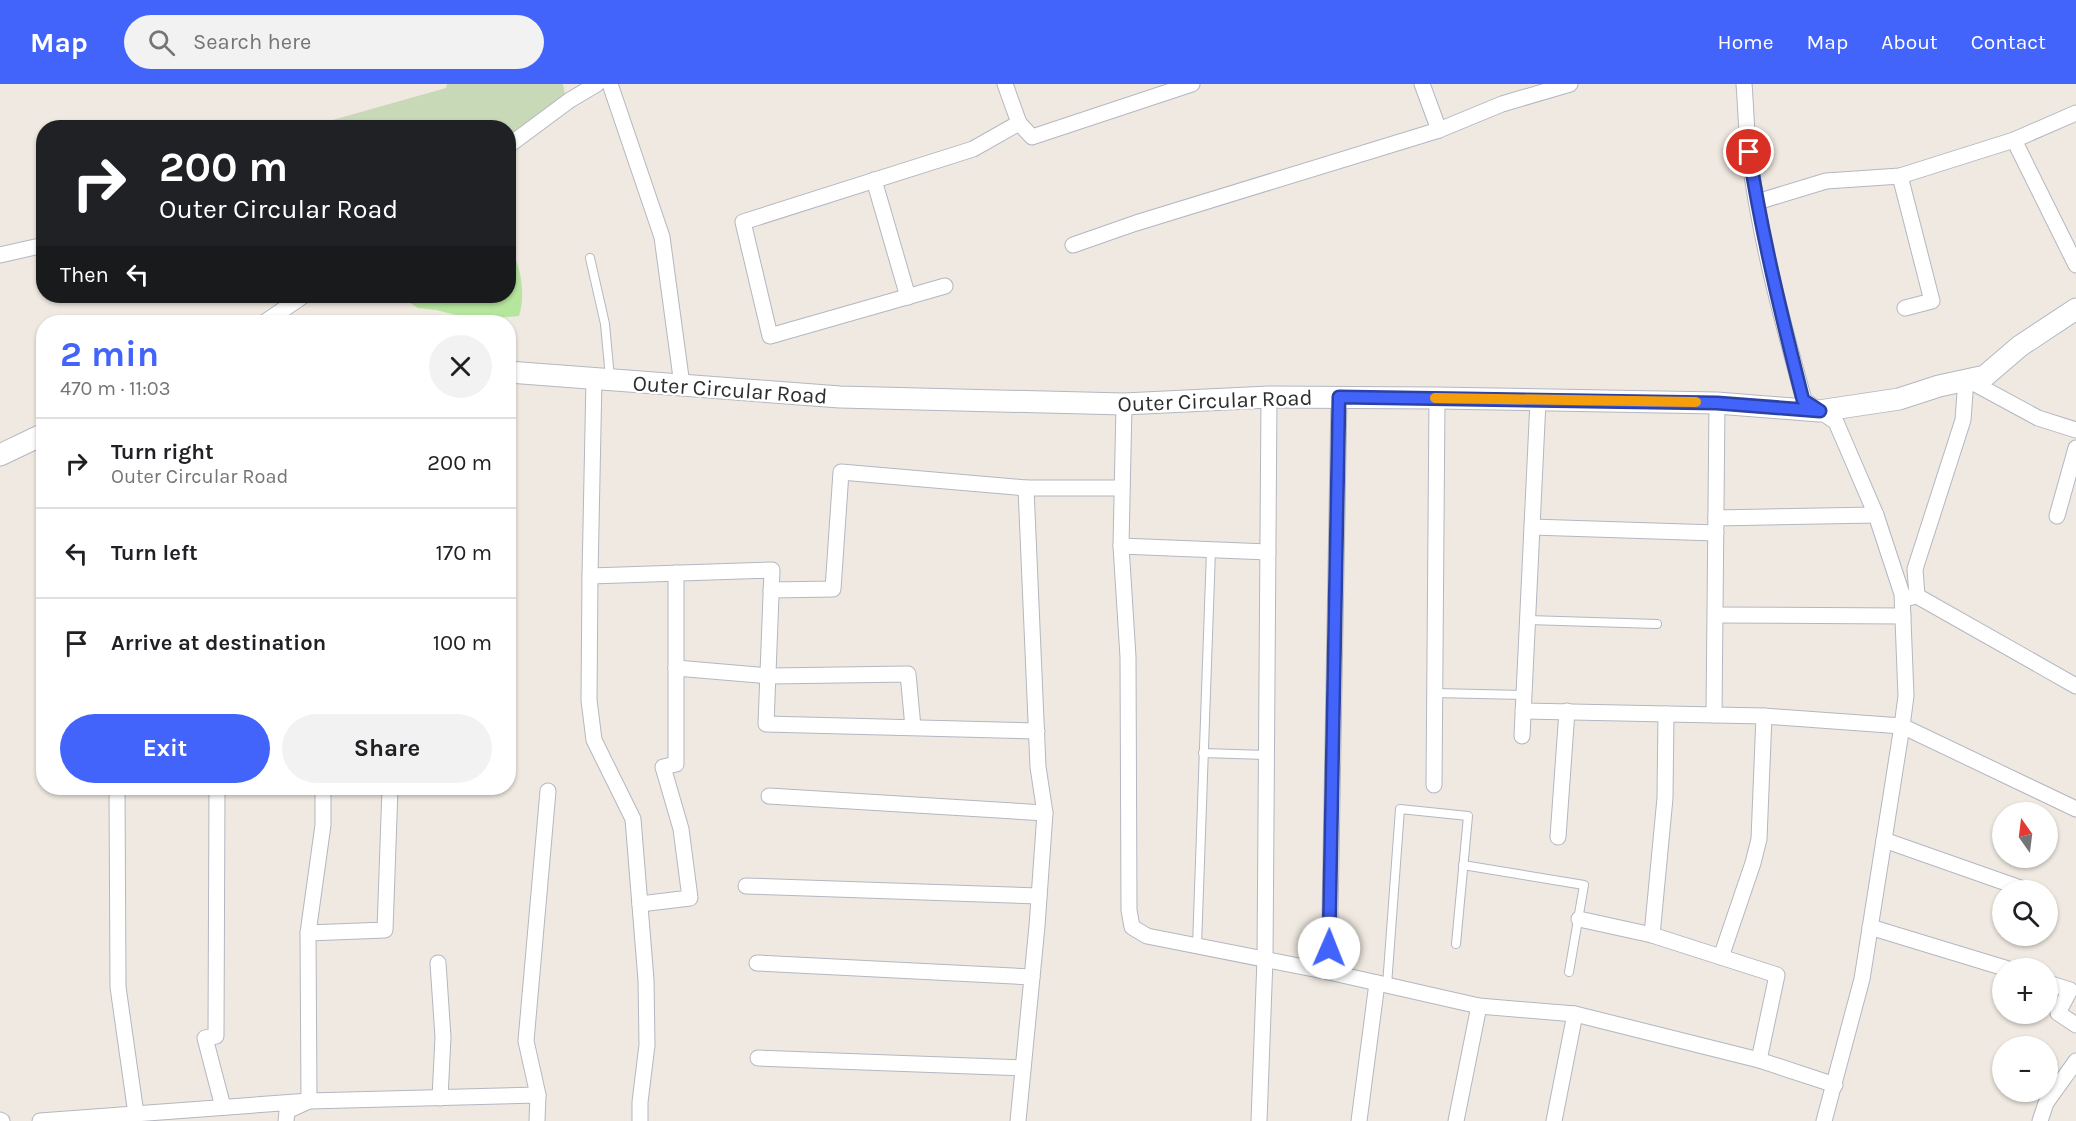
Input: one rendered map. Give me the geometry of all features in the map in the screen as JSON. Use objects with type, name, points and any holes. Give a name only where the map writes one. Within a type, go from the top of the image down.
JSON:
[{"type":"main road","name":"Outer Circular Road","points":[[516,373],[840,397],[1124,404],[1269,397],[1437,398],[1717,403],[1820,411],[1899,399],[1966,379],[1985,376],[2020,346],[2076,309]]},
{"type":"main road","points":[[0,455],[36,438]]},
{"type":"street","points":[[516,140],[570,100],[597,84]]},
{"type":"street","points":[[610,84],[662,237],[682,385]]},
{"type":"street","points":[[1005,84],[1019,123],[1032,137],[1192,84]]},
{"type":"street","points":[[1422,84],[1439,130]]},
{"type":"street","points":[[1073,245],[1136,223],[1439,130],[1502,104],[1570,84]]},
{"type":"street","points":[[1744,84],[1749,152],[1757,202],[1782,320],[1803,400],[1836,422],[1909,598],[2076,686]]},
{"type":"street","points":[[1757,202],[1826,181],[1900,176],[2014,140],[2076,113]]},
{"type":"street","points":[[945,286],[770,336],[742,222],[973,149],[1019,123]]},
{"type":"street","points":[[2014,140],[2076,265]]},
{"type":"street","points":[[1900,176],[1932,301],[1905,308]]},
{"type":"street","points":[[874,180],[908,297]]},
{"type":"street","points":[[0,255],[36,247]]},
{"type":"street","points":[[275,315],[293,303]]},
{"type":"street","points":[[602,379],[590,576],[589,700],[594,740],[633,819],[646,980],[647,1045],[640,1121]]},
{"type":"street","points":[[1824,1121],[1862,979],[1902,726],[1906,696],[1903,616],[1915,569],[1963,420],[1966,379],[2038,418],[2076,430]]},
{"type":"street","points":[[1259,1121],[1265,959],[1269,397]]},
{"type":"street","points":[[1329,972],[1339,397]]},
{"type":"street","points":[[1434,785],[1437,398]]},
{"type":"street","points":[[1522,736],[1538,401]]},
{"type":"street","points":[[1714,715],[1717,403]]},
{"type":"street","points":[[1124,404],[1121,546],[1128,657],[1129,910],[1132,927],[1147,936],[1329,972],[1479,1006],[1575,1014],[1759,1060],[1835,1085]]},
{"type":"street","points":[[2057,516],[2076,448]]},
{"type":"street","points":[[771,591],[833,589],[841,472],[1026,488],[1122,488]]},
{"type":"street","points":[[1018,1121],[1045,813],[1038,767],[1026,488]]},
{"type":"street","points":[[1532,527],[1716,525],[1876,515]]},
{"type":"street","points":[[1121,546],[1268,552]]},
{"type":"street","points":[[590,576],[772,570],[766,724],[1037,731]]},
{"type":"street","points":[[640,904],[690,898],[681,829],[663,767],[676,764],[676,573]]},
{"type":"street","points":[[1716,615],[1903,616]]},
{"type":"street","points":[[676,668],[768,675],[908,674],[913,727]]},
{"type":"street","points":[[1523,711],[1764,716],[1902,726],[2076,809]]},
{"type":"street","points":[[1558,837],[1568,711]]},
{"type":"street","points":[[1652,934],[1665,798],[1666,714]]},
{"type":"street","points":[[1721,957],[1759,839],[1764,716]]},
{"type":"street","points":[[537,1121],[538,1095],[526,1041],[548,791]]},
{"type":"street","points":[[117,795],[118,987],[136,1114]]},
{"type":"street","points":[[217,795],[216,1036],[205,1038],[223,1107]]},
{"type":"street","points":[[309,1101],[308,933],[323,825],[322,795]]},
{"type":"street","points":[[308,933],[385,930],[390,795]]},
{"type":"street","points":[[769,796],[1045,813]]},
{"type":"street","points":[[1884,840],[1998,880]]},
{"type":"street","points":[[746,886],[1039,896]]},
{"type":"street","points":[[1579,919],[1652,934],[1777,975],[1759,1060]]},
{"type":"street","points":[[1870,927],[1992,964]]},
{"type":"street","points":[[438,963],[443,1037],[440,1098]]},
{"type":"street","points":[[757,963],[1032,977]]},
{"type":"street","points":[[1359,1121],[1382,984]]},
{"type":"street","points":[[2058,986],[2070,990],[2058,1013],[2076,1025]]},
{"type":"street","points":[[1456,1121],[1479,1006]]},
{"type":"street","points":[[1554,1121],[1575,1014]]},
{"type":"street","points":[[758,1058],[1023,1068]]},
{"type":"street","points":[[2040,1121],[2046,1104],[2076,1061]]},
{"type":"street","points":[[40,1121],[309,1101],[538,1095]]},
{"type":"street","points":[[286,1121],[287,1111],[309,1101]]},
{"type":"lane","points":[[590,258],[605,324],[602,379]]},
{"type":"lane","points":[[1197,946],[1210,550]]},
{"type":"lane","points":[[1528,620],[1657,624]]},
{"type":"lane","points":[[1434,693],[1524,695]]},
{"type":"lane","points":[[1203,753],[1266,755]]},
{"type":"lane","points":[[1382,984],[1400,809],[1468,816],[1456,944]]},
{"type":"lane","points":[[1463,865],[1584,885],[1569,972]]},
{"type":"green space","points":[[447,84],[563,84],[565,94],[516,130],[516,120],[332,120],[446,88]]},
{"type":"green space","points":[[516,260],[517,262],[522,289],[519,316],[456,315],[418,308],[410,303],[516,303]]},
{"type":"slow traffic","points":[[1435,398],[1696,402]]},
{"type":"route","points":[[1329,948],[1339,397],[1717,403],[1820,411],[1803,400],[1782,320],[1749,152]]}]
